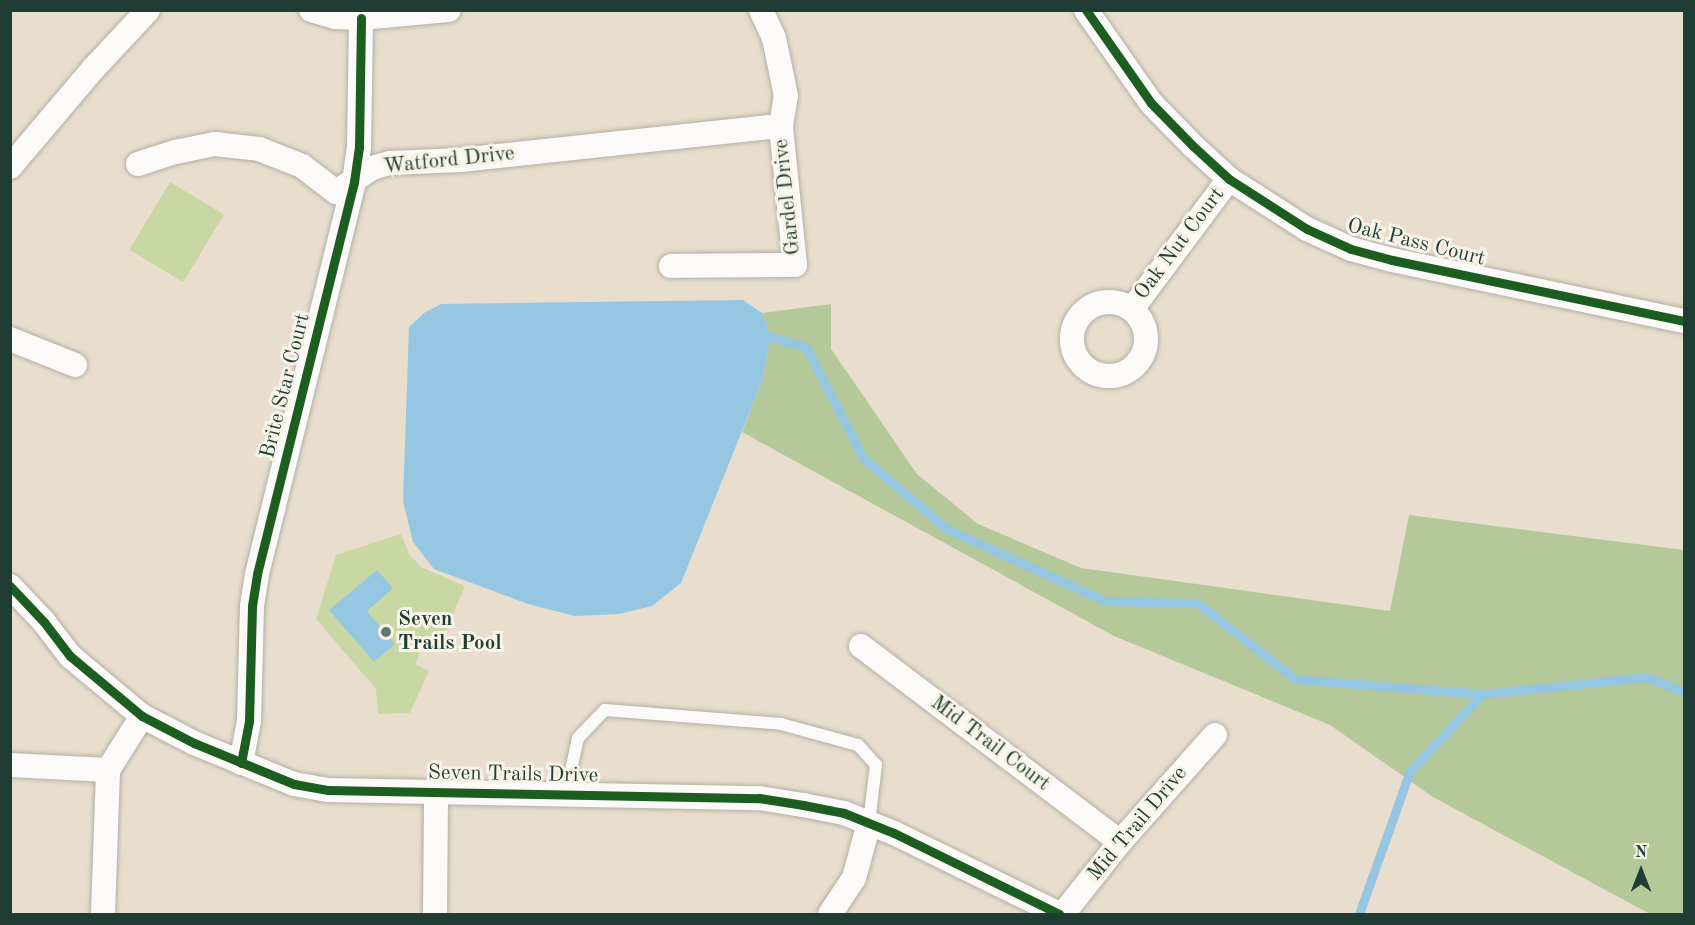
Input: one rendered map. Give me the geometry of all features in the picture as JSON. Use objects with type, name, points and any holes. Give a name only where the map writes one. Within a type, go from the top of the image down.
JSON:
[{"type":"street","points":[[10,167],[94,68],[148,10]]},
{"type":"street","points":[[311,10],[334,17],[361,18],[449,10]]},
{"type":"street","name":"Gardel Drive","points":[[671,266],[795,265],[781,126],[786,96],[774,39],[761,10]]},
{"type":"street","name":"Oak Pass Court","points":[[1086,10],[1151,103],[1193,146],[1229,178],[1307,229],[1351,249],[1684,321]]},
{"type":"street","name":"Brite Star Court","points":[[241,763],[249,721],[252,606],[257,574],[354,182],[359,148],[361,18]]},
{"type":"street","name":"Watford Drive","points":[[138,164],[176,152],[214,144],[259,149],[302,166],[336,192],[372,168],[390,163],[461,160],[781,126]]},
{"type":"street","name":"Oak Nut Court","points":[[1132,309],[1229,178]]},
{"type":"street","points":[[10,339],[75,365]]},
{"type":"street","name":"Seven Trails Drive","points":[[10,586],[44,622],[70,656],[142,716],[194,744],[294,784],[328,790],[759,798],[844,813],[1061,915]]},
{"type":"street","name":"Mid Trail Court","points":[[861,646],[1119,842]]},
{"type":"street","points":[[103,915],[108,770],[142,716]]},
{"type":"street","name":"Mid Trail Drive","points":[[1061,915],[1119,842],[1215,735]]},
{"type":"street","points":[[10,765],[108,770]]},
{"type":"street","points":[[435,915],[436,792]]},
{"type":"street","points":[[830,915],[854,878],[869,823]]},
{"type":"lane","points":[[566,794],[578,738],[605,710],[781,724],[858,745],[876,765],[869,823]]},
{"type":"green space","points":[[170,182],[224,214],[183,282],[129,250]]},
{"type":"green space","points":[[831,304],[831,349],[917,474],[978,524],[1081,568],[1390,611],[1409,515],[1684,550],[1684,914],[1650,914],[1433,797],[1330,725],[1114,636],[742,432],[762,381],[771,337],[762,313]]},
{"type":"green space","name":"Seven Trails Pool","points":[[401,534],[409,554],[421,567],[465,586],[438,650],[423,645],[415,664],[429,671],[410,713],[378,714],[376,689],[316,619],[336,555]]},
{"type":"water","points":[[743,300],[762,313],[771,337],[762,381],[681,583],[652,606],[619,614],[575,616],[528,604],[434,569],[413,542],[403,501],[409,327],[424,313],[441,304]]},
{"type":"water","points":[[377,570],[393,588],[367,611],[395,644],[374,662],[329,610]]},
{"type":"waterway","points":[[771,337],[806,347],[863,458],[947,529],[1105,601],[1197,603],[1295,679],[1482,694]]},
{"type":"waterway","points":[[1359,914],[1410,771],[1482,694],[1646,677],[1684,692]]},
{"type":"cycle path","points":[[1086,10],[1151,103],[1193,146],[1229,179],[1307,229],[1351,249],[1392,260],[1684,321]]},
{"type":"cycle path","points":[[241,763],[249,721],[252,606],[257,574],[354,182],[359,148],[361,18]]},
{"type":"cycle path","points":[[10,586],[44,622],[70,656],[142,716],[194,743],[294,784],[328,790],[759,798],[803,805],[844,813],[894,833],[1059,914]]},
{"type":"place","name":"Seven Trails Pool","points":[[386,632]]}]
